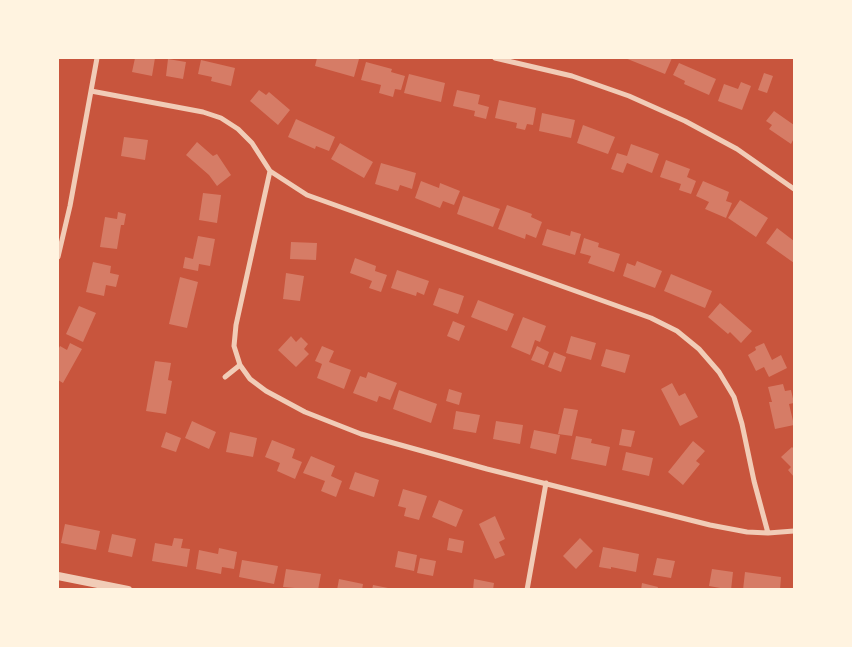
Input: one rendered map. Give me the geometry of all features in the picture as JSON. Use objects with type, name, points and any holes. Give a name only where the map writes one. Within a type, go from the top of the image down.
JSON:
[{"type":"street","points":[[58,257],[70,206],[97,58]]},
{"type":"street","points":[[496,58],[572,76],[629,96],[685,121],[737,149],[794,189]]},
{"type":"street","points":[[91,90],[203,112],[221,118],[238,129],[252,143],[270,171],[307,195],[650,318],[677,331],[699,349],[719,372],[734,397],[768,533]]},
{"type":"street","points":[[270,171],[236,325],[234,346],[240,364],[250,380],[266,391],[305,412],[361,434],[487,469],[710,525],[747,532],[794,531]]},
{"type":"street","points":[[225,377],[240,364]]},
{"type":"street","points":[[527,590],[546,483]]},
{"type":"street","points":[[58,576],[128,590]]},
{"type":"building","points":[[135,58],[155,58],[152,76],[132,72]]},
{"type":"building","points":[[317,58],[359,59],[354,77],[315,66]]},
{"type":"building","points":[[625,58],[672,58],[665,74]]},
{"type":"building","points":[[168,59],[186,62],[183,79],[166,76]]},
{"type":"building","points":[[201,60],[235,68],[231,86],[211,81],[212,77],[198,74]]},
{"type":"building","points":[[366,62],[392,69],[391,72],[405,76],[401,90],[395,89],[393,97],[379,93],[381,85],[361,80]]},
{"type":"building","points":[[679,63],[716,79],[709,95],[684,84],[685,81],[673,75]]},
{"type":"building","points":[[764,73],[773,76],[767,93],[758,90]]},
{"type":"building","points":[[409,74],[445,83],[441,102],[404,93]]},
{"type":"building","points":[[741,82],[751,86],[742,110],[718,101],[724,84],[738,89]]},
{"type":"building","points":[[259,90],[266,95],[269,92],[290,110],[278,125],[250,101]]},
{"type":"building","points":[[457,90],[480,95],[478,104],[489,107],[486,119],[474,116],[475,111],[453,106]]},
{"type":"building","points":[[499,100],[536,108],[533,125],[527,124],[525,130],[516,128],[517,123],[495,118]]},
{"type":"building","points":[[774,111],[794,125],[794,138],[791,144],[769,129],[772,125],[766,121]]},
{"type":"building","points":[[542,113],[575,120],[571,138],[539,131]]},
{"type":"building","points":[[296,119],[335,137],[329,151],[316,146],[315,149],[288,137]]},
{"type":"building","points":[[583,125],[615,137],[608,154],[577,143]]},
{"type":"building","points":[[124,137],[148,140],[145,160],[121,156]]},
{"type":"building","points":[[197,142],[213,156],[217,154],[231,175],[217,186],[209,175],[186,155]]},
{"type":"building","points":[[340,143],[373,162],[364,178],[331,159]]},
{"type":"building","points":[[631,144],[659,154],[652,173],[627,163],[623,173],[611,169],[617,153],[627,156]]},
{"type":"building","points":[[666,160],[690,169],[687,177],[696,181],[691,194],[679,190],[681,184],[660,177]]},
{"type":"building","points":[[381,163],[416,173],[412,189],[400,185],[398,191],[375,184]]},
{"type":"building","points":[[421,181],[439,188],[440,183],[460,191],[454,205],[443,201],[440,208],[415,198]]},
{"type":"building","points":[[703,181],[729,192],[726,201],[732,203],[726,218],[705,209],[709,202],[696,196]]},
{"type":"building","points":[[203,193],[221,195],[217,223],[199,220]]},
{"type":"building","points":[[463,196],[500,209],[493,227],[457,214]]},
{"type":"building","points":[[740,200],[768,218],[756,237],[728,218]]},
{"type":"building","points":[[507,205],[532,214],[531,217],[542,222],[536,238],[526,234],[525,239],[498,229]]},
{"type":"building","points":[[118,212],[126,214],[124,225],[121,225],[117,249],[100,247],[105,217],[117,219]]},
{"type":"building","points":[[777,228],[794,241],[794,263],[766,243]]},
{"type":"building","points":[[547,229],[570,236],[571,231],[581,234],[575,255],[542,245]]},
{"type":"building","points":[[198,236],[215,239],[210,266],[199,264],[198,271],[183,268],[185,257],[193,259]]},
{"type":"building","points":[[584,238],[599,243],[598,247],[620,254],[614,272],[588,263],[591,256],[580,253]]},
{"type":"building","points":[[291,242],[317,243],[316,260],[290,259]]},
{"type":"building","points":[[355,258],[376,266],[375,271],[387,275],[381,292],[369,288],[372,281],[350,273]]},
{"type":"building","points":[[637,261],[662,271],[655,288],[623,276],[627,263],[635,266]]},
{"type":"building","points":[[93,262],[111,266],[110,273],[119,275],[116,287],[106,285],[104,296],[86,292]]},
{"type":"building","points":[[397,270],[429,281],[424,295],[417,292],[416,296],[391,288]]},
{"type":"building","points":[[286,273],[304,276],[300,301],[283,299]]},
{"type":"building","points":[[671,274],[712,291],[705,308],[664,291]]},
{"type":"building","points":[[180,277],[198,282],[187,328],[169,324]]},
{"type":"building","points":[[439,288],[464,296],[458,314],[433,305]]},
{"type":"building","points":[[478,300],[514,314],[507,331],[471,317]]},
{"type":"building","points":[[720,303],[752,331],[741,343],[730,332],[728,334],[708,317]]},
{"type":"building","points":[[79,306],[96,313],[83,342],[66,334]]},
{"type":"building","points":[[523,317],[546,326],[540,342],[535,340],[530,355],[511,347]]},
{"type":"building","points":[[453,321],[465,326],[459,341],[447,336]]},
{"type":"building","points":[[291,336],[296,342],[301,337],[308,344],[304,349],[309,354],[296,367],[278,350]]},
{"type":"building","points":[[571,336],[596,343],[591,360],[566,353]]},
{"type":"building","points":[[70,343],[82,349],[63,383],[58,380],[58,350],[60,346],[67,350]]},
{"type":"building","points":[[764,343],[772,360],[781,355],[787,368],[769,377],[764,367],[756,371],[748,355],[756,350],[755,347]]},
{"type":"building","points":[[322,346],[334,351],[329,362],[351,370],[344,389],[317,378],[322,364],[315,361]]},
{"type":"building","points":[[537,346],[549,352],[544,365],[531,360]]},
{"type":"building","points":[[606,349],[630,355],[625,373],[601,366]]},
{"type":"building","points":[[554,352],[566,357],[561,372],[548,367]]},
{"type":"building","points":[[155,361],[171,363],[168,380],[172,381],[166,414],[146,411]]},
{"type":"building","points":[[368,372],[397,383],[390,400],[379,396],[377,402],[353,393],[360,376],[366,378]]},
{"type":"building","points":[[672,383],[679,396],[685,393],[698,417],[680,426],[661,389]]},
{"type":"building","points":[[783,384],[785,391],[791,390],[794,403],[789,404],[794,425],[775,429],[768,387]]},
{"type":"building","points":[[449,389],[462,393],[459,405],[446,401]]},
{"type":"building","points":[[399,390],[437,404],[431,423],[393,409]]},
{"type":"building","points":[[564,408],[578,410],[572,436],[558,434]]},
{"type":"building","points":[[456,411],[480,415],[476,433],[453,429]]},
{"type":"building","points":[[192,421],[216,432],[209,449],[185,438]]},
{"type":"building","points":[[496,421],[523,425],[520,444],[493,439]]},
{"type":"building","points":[[622,429],[635,431],[631,447],[619,445]]},
{"type":"building","points":[[534,430],[560,435],[556,454],[530,448]]},
{"type":"building","points":[[166,432],[181,438],[176,452],[161,447]]},
{"type":"building","points":[[230,432],[257,438],[253,457],[226,452]]},
{"type":"building","points":[[576,436],[592,439],[591,443],[610,447],[606,466],[571,459]]},
{"type":"building","points":[[272,440],[295,449],[292,458],[302,462],[295,479],[277,471],[280,463],[265,457]]},
{"type":"building","points":[[693,441],[705,451],[696,461],[700,464],[683,485],[668,472]]},
{"type":"building","points":[[792,447],[794,449],[794,477],[788,470],[791,467],[781,457]]},
{"type":"building","points":[[626,452],[653,458],[649,476],[622,470]]},
{"type":"building","points":[[311,456],[335,466],[331,476],[342,481],[336,497],[321,491],[325,481],[303,473]]},
{"type":"building","points":[[355,472],[379,480],[374,497],[349,489]]},
{"type":"building","points":[[403,489],[427,496],[419,520],[404,516],[406,508],[398,506]]},
{"type":"building","points":[[439,500],[463,510],[456,527],[432,517]]},
{"type":"building","points":[[495,516],[505,539],[499,542],[505,555],[495,559],[479,524]]},
{"type":"building","points":[[65,524],[100,531],[96,550],[61,543]]},
{"type":"building","points":[[112,534],[136,539],[132,557],[108,552]]},
{"type":"building","points":[[174,538],[183,539],[181,548],[190,549],[187,567],[152,561],[155,543],[172,546]]},
{"type":"building","points":[[449,538],[464,541],[462,553],[447,550]]},
{"type":"building","points":[[580,538],[593,551],[576,569],[563,556]]},
{"type":"building","points":[[603,547],[639,554],[636,572],[611,567],[611,569],[599,567]]},
{"type":"building","points":[[219,548],[237,552],[234,569],[222,567],[221,574],[196,569],[199,550],[218,554]]},
{"type":"building","points":[[398,551],[417,555],[414,571],[395,567]]},
{"type":"building","points":[[420,558],[436,561],[433,576],[417,573]]},
{"type":"building","points":[[657,558],[675,561],[671,578],[653,575]]},
{"type":"building","points":[[242,560],[278,566],[274,584],[239,577]]},
{"type":"building","points":[[286,569],[321,574],[318,590],[283,587]]},
{"type":"building","points":[[712,569],[733,572],[731,590],[709,586]]},
{"type":"building","points":[[745,572],[781,577],[780,590],[743,590]]},
{"type":"building","points":[[339,579],[363,584],[362,590],[337,590]]},
{"type":"building","points":[[474,579],[494,583],[493,590],[473,590]]},
{"type":"building","points":[[642,583],[658,587],[657,590],[641,590]]},
{"type":"building","points":[[373,585],[393,589],[393,590],[372,590]]}]
